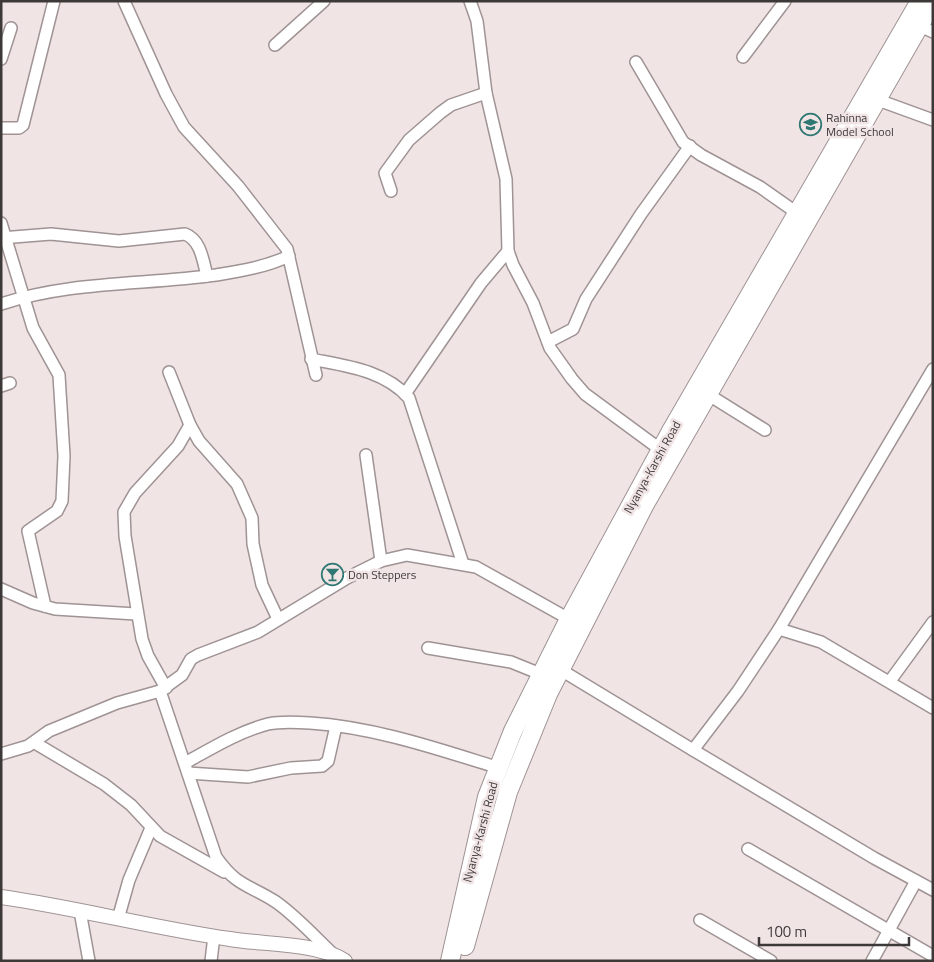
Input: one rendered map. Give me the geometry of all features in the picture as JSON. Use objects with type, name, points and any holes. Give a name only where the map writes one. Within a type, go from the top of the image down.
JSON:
[{"type":"main road","name":"Nyanya-Karshi Road","points":[[462,961],[488,858],[508,792],[529,737],[635,512],[661,450],[920,1]]},
{"type":"main road","name":"Nyanya-Karshi Road","points":[[450,961],[487,797],[513,731],[570,619],[708,394],[878,100],[926,29],[933,2]]},
{"type":"street","points":[[1,128],[19,128],[23,125],[54,1]]},
{"type":"street","points":[[124,1],[166,94],[184,127],[238,186],[284,243],[289,256],[316,375]]},
{"type":"street","points":[[275,45],[324,1]]},
{"type":"street","points":[[470,1],[477,21],[486,93],[506,179],[508,250],[513,266],[533,303],[557,360],[585,394],[661,450]]},
{"type":"street","points":[[743,57],[785,1]]},
{"type":"street","points":[[1,58],[11,28]]},
{"type":"street","points":[[636,62],[674,130],[690,146],[760,188],[797,213]]},
{"type":"street","points":[[391,191],[385,173],[409,140],[451,105],[486,93]]},
{"type":"street","points":[[878,100],[933,120]]},
{"type":"street","points":[[548,342],[572,329],[586,299],[640,214],[690,146]]},
{"type":"street","points":[[1,223],[3,237],[22,297],[39,342],[59,374],[64,456],[61,506],[50,518],[28,531],[45,606]]},
{"type":"street","points":[[3,237],[51,234],[119,241],[185,234],[191,236],[199,246],[207,276]]},
{"type":"street","points":[[405,394],[481,283],[508,250]]},
{"type":"street","points":[[1,304],[62,288],[170,281],[207,276],[261,266],[289,256]]},
{"type":"street","points":[[311,359],[379,376],[405,394],[414,409],[463,564]]},
{"type":"street","points":[[692,750],[738,691],[779,629],[933,369]]},
{"type":"street","points":[[169,372],[190,425],[199,441],[237,484],[252,518],[253,544],[262,585],[278,619]]},
{"type":"street","points":[[708,394],[765,430]]},
{"type":"street","points":[[190,425],[178,446],[135,493],[124,512],[125,536],[136,614],[148,656],[163,690],[216,857],[228,874]]},
{"type":"street","points":[[366,455],[381,561]]},
{"type":"street","points":[[1,754],[36,743],[49,730],[117,703],[163,690],[182,675],[191,659],[258,632],[381,561],[407,555],[476,567],[570,619]]},
{"type":"street","points":[[1,589],[55,609],[136,614]]},
{"type":"street","points":[[890,681],[933,622]]},
{"type":"street","points":[[779,629],[821,642],[933,708]]},
{"type":"street","points":[[428,648],[510,662],[543,674]]},
{"type":"street","points":[[561,670],[692,750],[933,890]]},
{"type":"street","points":[[187,768],[236,735],[269,724],[299,723],[336,726],[400,739],[498,768]]},
{"type":"street","points":[[187,768],[248,777],[291,768],[322,766],[328,761],[336,726]]},
{"type":"street","points":[[36,743],[104,784],[131,805],[160,836],[228,874],[245,887],[276,903],[339,957]]},
{"type":"street","points":[[118,919],[129,880],[151,828]]},
{"type":"street","points":[[748,849],[933,956]]},
{"type":"street","points":[[872,961],[916,881]]},
{"type":"street","points":[[1,897],[339,957]]},
{"type":"street","points":[[80,911],[89,961]]},
{"type":"street","points":[[700,920],[771,961]]},
{"type":"street","points":[[211,961],[214,936]]},
{"type":"place","name":"Rahinna Model School","points":[[810,124]]},
{"type":"place","name":"Don Steppers","points":[[332,574]]}]
